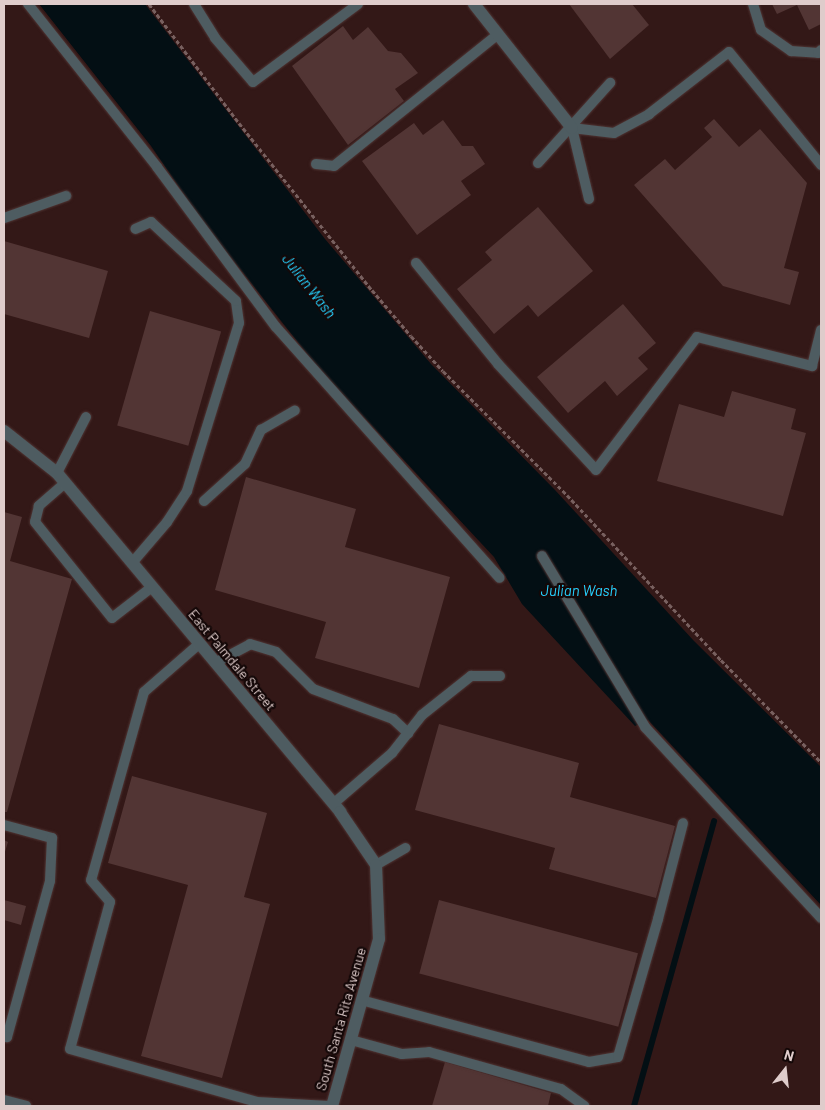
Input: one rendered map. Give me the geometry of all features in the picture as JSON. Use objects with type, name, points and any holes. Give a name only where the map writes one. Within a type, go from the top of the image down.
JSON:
[{"type":"street","points":[[474,4],[572,128]]},
{"type":"street","name":"East Palmdale Street","points":[[4,431],[57,473],[333,804],[376,866]]},
{"type":"street","name":"South Santa Rita Avenue","points":[[330,1106],[351,1040],[379,939],[376,866]]},
{"type":"lane","points":[[28,4],[158,167],[276,327],[500,578]]},
{"type":"lane","points":[[194,4],[215,38],[253,82],[358,4]]},
{"type":"lane","points":[[753,4],[762,30],[791,52],[818,53],[821,50]]},
{"type":"lane","points":[[316,164],[334,166],[498,34]]},
{"type":"lane","points":[[572,128],[614,133],[649,114],[728,52],[821,165]]},
{"type":"lane","points":[[538,163],[572,128],[610,83]]},
{"type":"lane","points":[[572,128],[589,199]]},
{"type":"lane","points":[[4,218],[66,196]]},
{"type":"lane","points":[[132,563],[167,522],[187,491],[240,322],[236,301],[151,222],[135,229]]},
{"type":"lane","points":[[416,263],[498,364],[596,470],[697,337],[812,366],[821,330]]},
{"type":"lane","points":[[204,501],[245,464],[261,430],[295,410]]},
{"type":"lane","points":[[57,473],[86,417]]},
{"type":"lane","points":[[65,483],[40,506],[35,522],[112,618],[152,588]]},
{"type":"lane","points":[[542,556],[645,727],[821,918]]},
{"type":"lane","points":[[199,644],[144,692],[91,880],[110,902],[70,1049],[257,1102],[330,1106]]},
{"type":"lane","points":[[215,663],[250,644],[276,652],[313,689],[393,719],[408,733]]},
{"type":"lane","points":[[333,804],[392,753],[422,715],[471,676],[500,676]]},
{"type":"lane","points":[[361,1000],[589,1062],[618,1057],[658,919],[683,823]]},
{"type":"lane","points":[[4,825],[52,838],[50,881],[7,1037],[4,1036]]},
{"type":"lane","points":[[376,866],[406,848]]},
{"type":"lane","points":[[351,1040],[402,1054],[429,1052],[552,1086],[561,1089],[584,1106]]},
{"type":"lane","points":[[4,1100],[26,1106]]},
{"type":"path","points":[[149,4],[263,153],[411,336],[443,371],[567,495],[721,660],[821,762]]},
{"type":"water","name":"Julian Wash","points":[[39,4],[145,4],[325,239],[431,364],[555,490],[694,641],[821,767],[821,905],[648,720],[635,726],[522,604],[494,557],[319,369],[202,221],[151,146]]},
{"type":"building","points":[[569,4],[632,4],[649,25],[610,59]]},
{"type":"building","points":[[772,4],[821,4],[821,24],[809,30],[797,5],[777,14]]},
{"type":"building","points":[[343,26],[353,40],[368,27],[388,51],[401,53],[418,73],[395,89],[404,101],[348,145],[292,66]]},
{"type":"building","points":[[714,119],[739,147],[760,129],[807,183],[784,268],[799,272],[790,305],[723,286],[634,185],[665,159],[675,170],[712,137],[704,128]]},
{"type":"building","points":[[443,120],[462,146],[473,146],[485,164],[461,181],[471,195],[417,235],[362,161],[414,123],[423,135]]},
{"type":"building","points":[[538,207],[593,271],[538,317],[528,305],[494,334],[457,289],[492,260],[485,252]]},
{"type":"building","points":[[4,241],[108,271],[89,338],[4,314]]},
{"type":"building","points":[[623,304],[656,343],[638,358],[648,369],[617,396],[605,381],[568,413],[537,377]]},
{"type":"building","points":[[150,311],[221,331],[188,446],[117,425]]},
{"type":"building","points":[[732,391],[796,409],[791,429],[806,433],[783,516],[657,481],[679,404],[724,417]]},
{"type":"building","points":[[246,477],[356,509],[345,547],[450,577],[419,688],[315,658],[326,622],[215,590]]},
{"type":"building","points":[[4,512],[22,517],[10,561],[72,579],[7,812],[4,812]]},
{"type":"building","points":[[439,724],[579,763],[570,797],[675,826],[656,898],[549,869],[555,848],[415,810]]},
{"type":"building","points":[[132,776],[267,813],[244,897],[270,904],[222,1078],[141,1056],[188,885],[108,863]]},
{"type":"building","points":[[4,840],[8,842],[4,855]]},
{"type":"building","points":[[4,900],[26,906],[21,925],[4,920]]},
{"type":"building","points":[[439,900],[638,953],[618,1027],[419,973]]},
{"type":"building","points":[[445,1062],[551,1093],[548,1106],[432,1106]]},
{"type":"waterway","points":[[634,1106],[714,821]]}]
